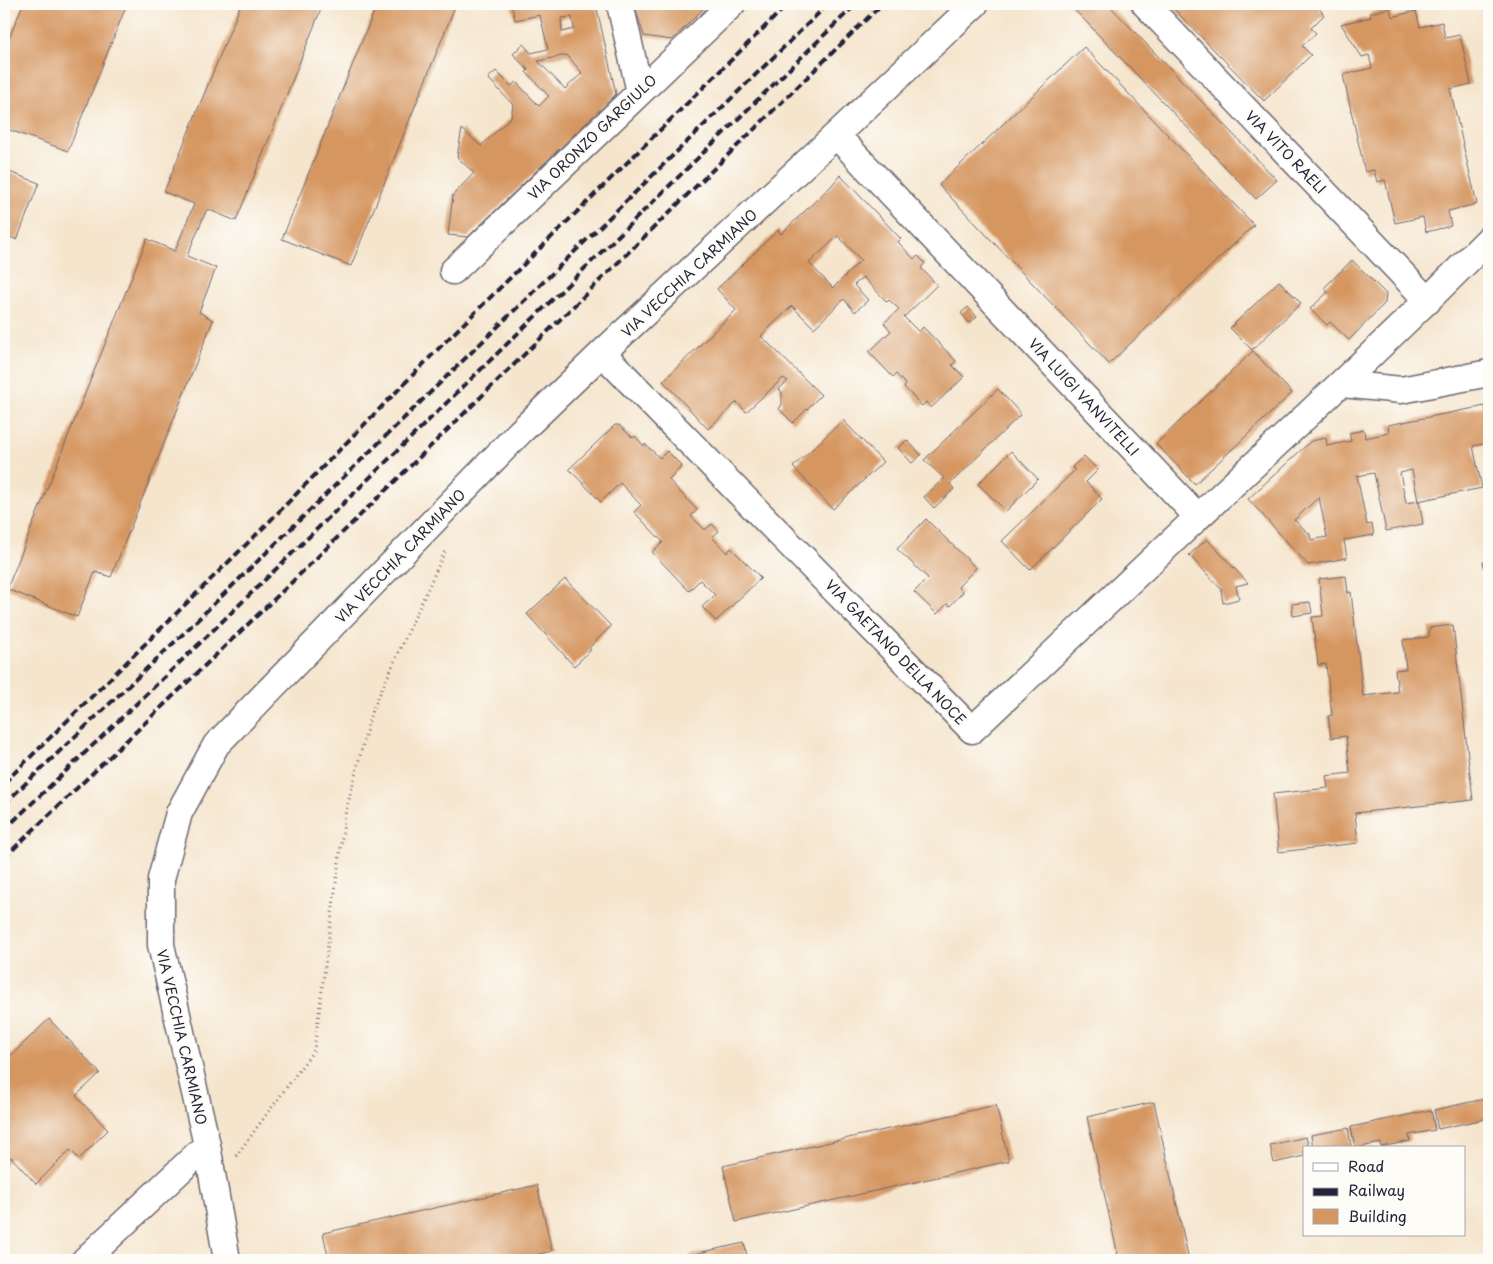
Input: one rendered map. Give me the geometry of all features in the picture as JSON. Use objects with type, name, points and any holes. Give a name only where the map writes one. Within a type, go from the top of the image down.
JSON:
[{"type":"street","points":[[620,4],[640,92]]},
{"type":"street","name":"VIA ORONZO GARGIULO","points":[[453,271],[732,4]]},
{"type":"street","name":"VIA VECCHIA CARMIANO","points":[[227,1260],[207,1145],[161,945],[161,879],[179,813],[216,745],[520,432],[975,4]]},
{"type":"street","name":"VIA VITO RAELI","points":[[1145,4],[1428,301]]},
{"type":"street","name":"VIA LUIGI VANVITELLI","points":[[836,135],[1198,517]]},
{"type":"street","points":[[1198,517],[1342,384],[1489,239]]},
{"type":"street","name":"VIA GAETANO DELLA NOCE","points":[[602,353],[972,730],[1198,517]]},
{"type":"street","points":[[1342,384],[1401,390],[1489,373]]},
{"type":"street","points":[[85,1260],[207,1145]]},
{"type":"path","points":[[214,1184],[314,1050],[345,815],[371,713],[450,540]]},
{"type":"building","points":[[23,4],[127,4],[68,151],[4,128],[4,51]]},
{"type":"building","points":[[241,4],[323,4],[236,221],[207,209],[187,256],[216,268],[199,312],[213,320],[111,577],[95,572],[77,617],[7,589],[147,239],[175,251],[194,204],[164,192]]},
{"type":"building","points":[[377,4],[456,4],[351,266],[282,239]]},
{"type":"building","points":[[511,4],[596,4],[616,94],[468,237],[448,235],[453,195],[474,173],[457,157],[462,129],[481,146],[511,117],[513,105],[488,78],[496,71],[511,86],[516,82],[539,106],[549,96],[526,72],[528,70],[513,54],[523,44],[531,53],[548,49],[540,15],[515,20]],"holes":[[[572,17],[574,29],[562,32],[561,18]],[[567,55],[582,73],[565,89],[538,61]]]},
{"type":"building","points":[[634,4],[708,4],[672,40],[644,36]]},
{"type":"building","points":[[1069,4],[1108,4],[1277,180],[1256,199]]},
{"type":"building","points":[[1169,4],[1316,4],[1324,15],[1311,28],[1316,33],[1302,46],[1311,55],[1264,101]]},
{"type":"building","points":[[1390,8],[1392,17],[1416,11],[1420,27],[1442,22],[1445,38],[1460,35],[1471,84],[1450,89],[1477,204],[1448,211],[1451,226],[1426,232],[1423,217],[1395,223],[1385,180],[1377,182],[1374,170],[1365,172],[1343,75],[1372,68],[1369,55],[1362,57],[1341,24],[1371,17],[1370,13]]},
{"type":"building","points":[[1084,47],[1254,225],[1109,364],[939,185]]},
{"type":"building","points":[[4,170],[39,183],[17,240],[4,234]]},
{"type":"building","points":[[840,175],[901,239],[898,242],[914,259],[918,256],[925,263],[921,268],[937,285],[904,317],[919,332],[923,327],[956,361],[952,365],[964,377],[931,408],[926,402],[922,406],[904,387],[906,385],[896,374],[893,377],[869,352],[891,331],[884,323],[899,309],[889,300],[887,302],[863,277],[854,285],[868,300],[855,312],[844,299],[814,328],[792,306],[761,336],[821,395],[793,423],[779,409],[782,404],[782,393],[779,389],[788,381],[783,378],[746,412],[737,402],[708,429],[663,381],[736,310],[717,289],[778,230],[781,234]],"holes":[[[838,236],[861,260],[833,288],[809,263]]]},
{"type":"building","points":[[1352,260],[1386,294],[1385,303],[1349,340],[1330,322],[1327,325],[1310,309],[1328,292],[1324,288]]},
{"type":"building","points":[[1279,281],[1301,303],[1252,350],[1230,328]]},
{"type":"building","points":[[968,307],[977,317],[969,323],[961,313]]},
{"type":"building","points":[[1253,351],[1292,393],[1195,484],[1156,444]]},
{"type":"building","points":[[998,389],[1021,414],[950,484],[954,489],[934,508],[924,497],[944,478],[924,460]]},
{"type":"building","points":[[1485,406],[1487,418],[1489,417],[1489,443],[1473,446],[1482,488],[1418,501],[1412,470],[1400,473],[1406,503],[1419,501],[1423,524],[1386,531],[1374,473],[1357,476],[1367,525],[1372,524],[1374,535],[1344,540],[1347,558],[1308,565],[1248,499],[1311,441],[1326,438],[1327,446],[1351,441],[1349,433],[1364,430],[1365,438],[1389,433],[1388,425]],"holes":[[[1319,497],[1327,537],[1311,540],[1310,534],[1294,520]]]},
{"type":"building","points":[[843,420],[883,462],[833,509],[793,467]]},
{"type":"building","points":[[615,425],[619,425],[633,438],[635,436],[644,446],[645,444],[660,458],[667,451],[682,466],[669,480],[697,510],[691,516],[705,530],[712,524],[719,531],[712,537],[727,553],[731,548],[761,578],[716,621],[702,607],[715,595],[700,580],[689,591],[652,552],[663,542],[634,512],[641,505],[620,483],[601,502],[569,469]]},
{"type":"building","points":[[907,440],[921,455],[912,463],[898,448]]},
{"type":"building","points":[[1011,451],[1038,479],[1006,511],[978,484]]},
{"type":"building","points":[[1084,456],[1098,470],[1086,482],[1102,499],[1030,570],[1002,541],[1075,470],[1072,467]]},
{"type":"building","points":[[926,519],[976,568],[958,587],[963,592],[950,606],[947,604],[937,614],[914,592],[928,578],[897,549]]},
{"type":"building","points":[[1207,539],[1248,583],[1236,586],[1239,599],[1223,603],[1222,590],[1189,555]]},
{"type":"building","points":[[1489,561],[1489,585],[1488,585],[1483,562]]},
{"type":"building","points":[[1346,576],[1348,593],[1351,592],[1363,696],[1398,692],[1395,670],[1406,669],[1403,640],[1429,637],[1429,628],[1453,625],[1473,800],[1355,813],[1358,843],[1279,852],[1273,794],[1328,788],[1326,776],[1350,773],[1346,736],[1331,738],[1328,716],[1332,715],[1326,664],[1318,665],[1312,617],[1323,616],[1319,579]]},
{"type":"building","points":[[565,579],[611,626],[589,648],[591,650],[574,666],[527,614]]},
{"type":"building","points":[[1310,602],[1312,613],[1293,616],[1292,604]]},
{"type":"building","points":[[49,1019],[100,1073],[76,1096],[108,1130],[79,1159],[70,1150],[36,1184],[11,1157],[4,1165],[4,1062]]},
{"type":"building","points":[[1489,1098],[1489,1118],[1438,1129],[1434,1110]]},
{"type":"building","points":[[1154,1102],[1189,1260],[1119,1260],[1087,1117]]},
{"type":"building","points":[[996,1105],[1009,1161],[736,1222],[723,1166]]},
{"type":"building","points":[[1431,1110],[1435,1130],[1409,1135],[1410,1141],[1386,1146],[1381,1146],[1381,1143],[1355,1146],[1351,1127]]},
{"type":"building","points":[[1348,1128],[1351,1146],[1313,1146],[1311,1135]]},
{"type":"building","points":[[1306,1137],[1308,1146],[1303,1146],[1303,1156],[1274,1163],[1270,1145]]},
{"type":"building","points":[[537,1185],[552,1251],[513,1260],[329,1260],[323,1233]]},
{"type":"building","points":[[744,1243],[748,1260],[691,1260],[689,1255]]},
{"type":"railway","points":[[4,783],[265,526],[445,342],[788,4]]},
{"type":"railway","points":[[4,804],[182,635],[828,4]]},
{"type":"railway","points":[[4,830],[200,643],[856,4]]},
{"type":"railway","points":[[4,858],[290,584],[882,4]]}]
